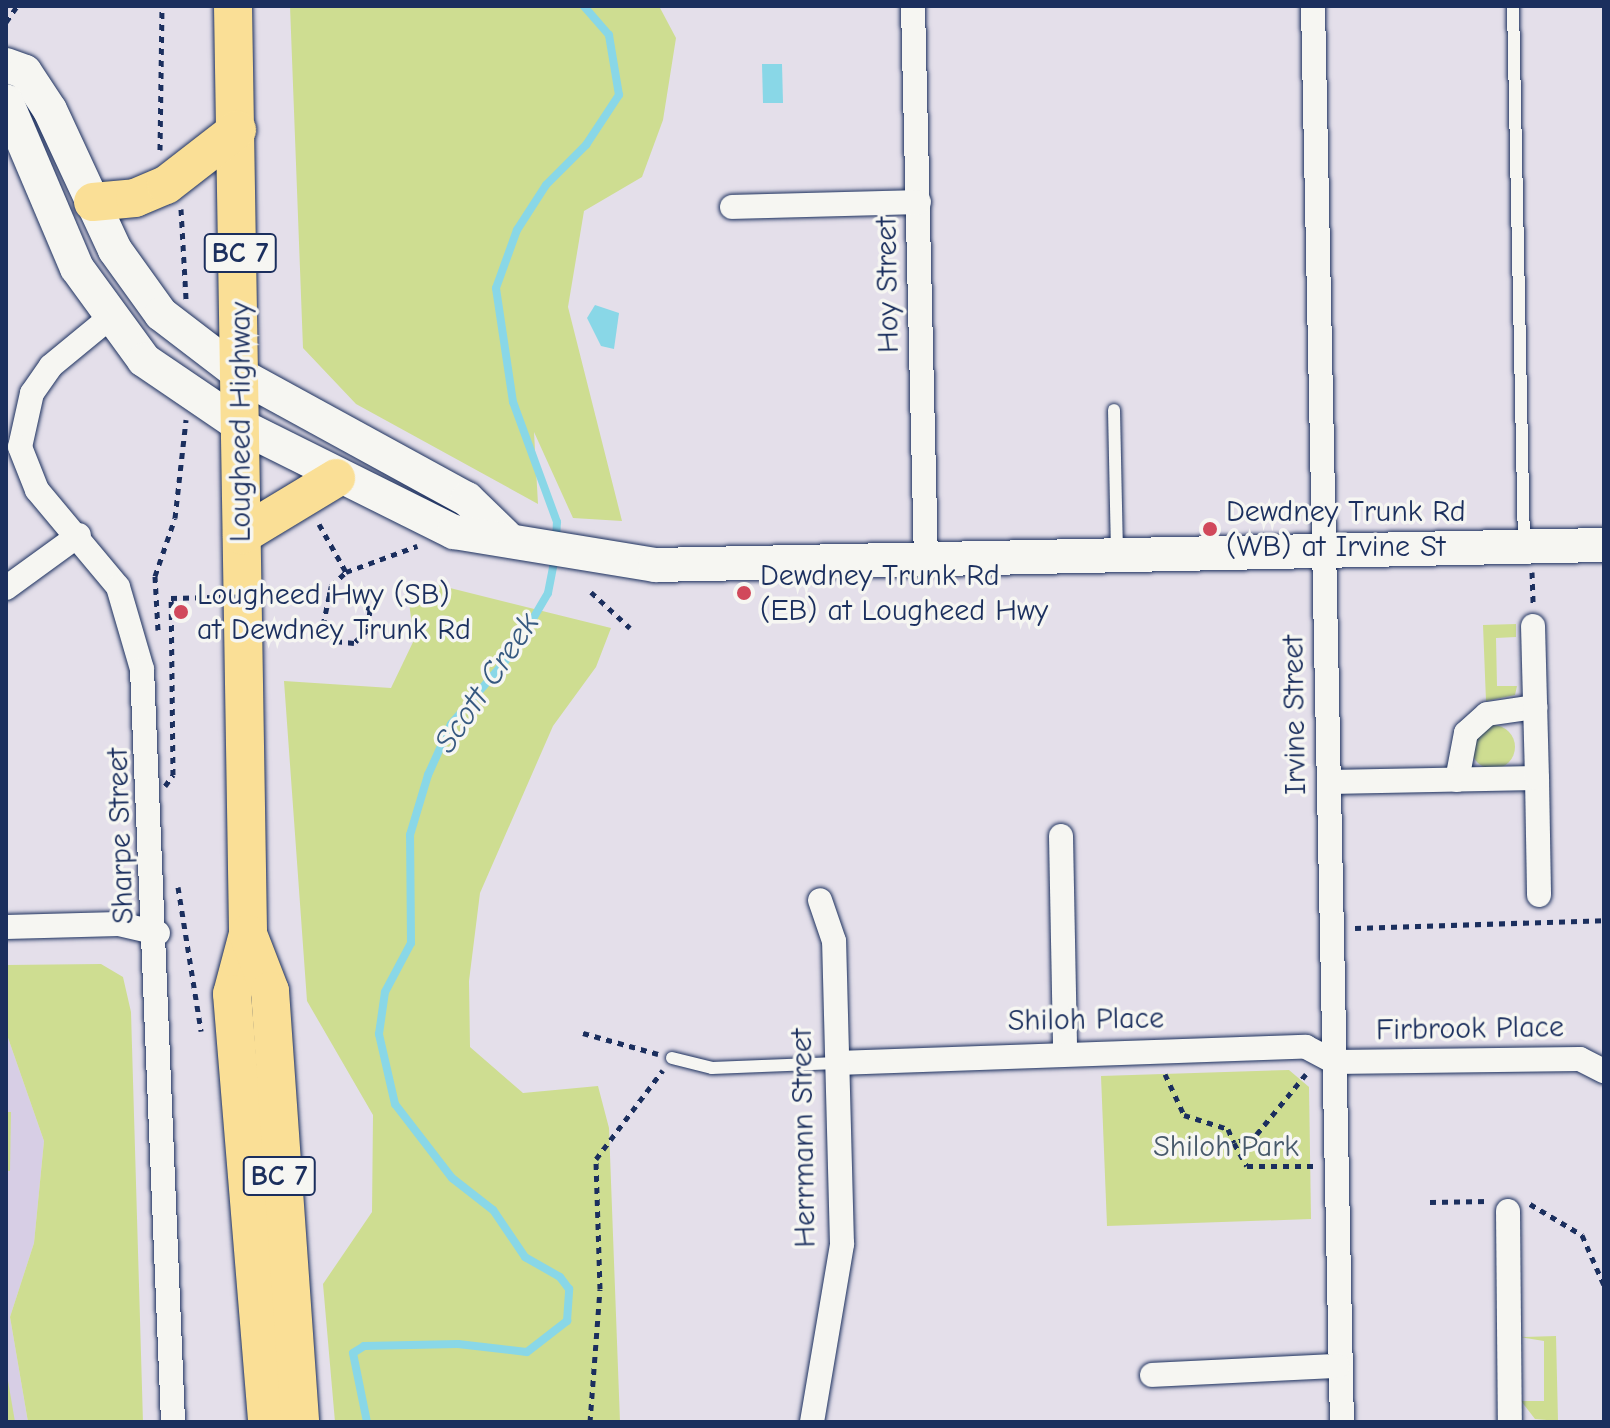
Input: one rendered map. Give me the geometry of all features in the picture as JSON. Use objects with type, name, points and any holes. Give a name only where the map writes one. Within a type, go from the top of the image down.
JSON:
[{"type":"main road","name":"Lougheed Highway","points":[[233,6],[242,376],[248,934],[232,994],[267,1422]]},
{"type":"main road","points":[[6,65],[25,72],[50,110],[115,250],[161,314],[242,376],[467,499],[509,537],[595,577],[926,563],[1324,552],[1528,559],[1604,545]]},
{"type":"main road","points":[[6,101],[54,221],[108,319],[144,360],[241,426],[336,478],[454,532],[509,537]]},
{"type":"main road","points":[[93,202],[135,198],[166,185],[237,130]]},
{"type":"main road","points":[[242,535],[336,478]]},
{"type":"main road","name":"Lougheed Highway","points":[[248,934],[270,991],[300,1422]]},
{"type":"street","name":"Hoy Street","points":[[913,6],[926,563]]},
{"type":"street","name":"Irvine Street","points":[[1313,6],[1338,1366],[1342,1422]]},
{"type":"street","points":[[732,207],[919,202]]},
{"type":"street","name":"Sharpe Street","points":[[108,319],[51,366],[20,421],[20,447],[37,490],[79,535],[118,587],[136,636],[151,751],[173,1422]]},
{"type":"street","points":[[6,588],[79,535]]},
{"type":"street","points":[[1533,626],[1539,895]]},
{"type":"street","points":[[1457,780],[1466,733],[1487,714],[1535,707]]},
{"type":"street","points":[[1329,782],[1537,778]]},
{"type":"street","points":[[1061,836],[1065,1052]]},
{"type":"street","name":"Herrmann Street","points":[[812,1422],[842,1244],[834,941],[820,900]]},
{"type":"street","points":[[6,927],[119,924],[158,933]]},
{"type":"street","name":"Shiloh Place","points":[[837,1063],[1065,1052],[1306,1047],[1334,1062]]},
{"type":"street","name":"Firbrook Place","points":[[1334,1062],[1580,1059],[1604,1071]]},
{"type":"street","points":[[1508,1211],[1510,1422]]},
{"type":"street","points":[[1152,1375],[1338,1366]]},
{"type":"lane","points":[[1513,6],[1528,559]]},
{"type":"lane","points":[[1114,410],[1118,558]]},
{"type":"lane","points":[[672,1058],[712,1068],[837,1063]]},
{"type":"path","points":[[6,22],[17,6]]},
{"type":"path","points":[[160,159],[162,6]]},
{"type":"path","points":[[176,194],[187,304]]},
{"type":"path","points":[[159,639],[155,576],[175,518],[187,413]]},
{"type":"path","points":[[313,513],[346,572]]},
{"type":"path","points":[[165,786],[173,775],[171,598],[345,594],[370,609],[368,629],[354,643],[335,641],[323,625],[331,586],[346,572],[434,543]]},
{"type":"path","points":[[1528,559],[1533,626]]},
{"type":"path","points":[[595,577],[630,628]]},
{"type":"path","points":[[160,668],[166,802]]},
{"type":"path","points":[[175,875],[202,1035]]},
{"type":"path","points":[[1350,928],[1604,920]]},
{"type":"path","points":[[583,1033],[672,1058],[596,1159],[599,1317],[590,1422]]},
{"type":"path","points":[[1163,1069],[1184,1115],[1228,1129],[1247,1166],[1315,1166]]},
{"type":"path","points":[[1234,1143],[1256,1135],[1306,1074]]},
{"type":"shaded area","points":[[6,1032],[44,1141],[34,1243],[10,1317],[28,1422],[6,1422]]},
{"type":"green space","points":[[290,6],[659,6],[676,38],[663,120],[642,177],[584,211],[568,307],[622,521],[573,518],[534,432],[538,504],[356,404],[303,348]]},
{"type":"green space","points":[[430,583],[611,628],[596,667],[553,726],[480,893],[469,981],[470,1047],[523,1093],[598,1086],[609,1128],[620,1422],[335,1422],[323,1284],[372,1212],[373,1115],[307,1001],[284,681],[391,688],[414,640],[408,595]]},
{"type":"green space","points":[[1516,624],[1516,637],[1496,638],[1497,686],[1517,686],[1515,695],[1486,701],[1483,625]]},
{"type":"green space","points":[[1493,725],[1509,731],[1515,747],[1509,763],[1493,769],[1477,763],[1471,747],[1477,731]]},
{"type":"green space","points":[[101,964],[123,977],[131,1012],[143,1422],[28,1422],[10,1317],[34,1243],[44,1141],[6,1032],[6,965]]},
{"type":"green space","name":"Shiloh Park","points":[[1289,1070],[1309,1087],[1311,1219],[1107,1226],[1101,1076]]},
{"type":"green space","points":[[6,1112],[11,1112],[10,1171],[6,1171]]},
{"type":"green space","points":[[1556,1336],[1558,1421],[1535,1419],[1521,1401],[1544,1401],[1544,1341],[1520,1337]]},
{"type":"green space","points":[[6,1369],[15,1422],[6,1422]]},
{"type":"water","points":[[762,64],[782,64],[783,103],[763,103]]},
{"type":"water","points":[[595,305],[619,313],[614,349],[601,346],[587,318]]},
{"type":"waterway","name":"Scott Creek","points":[[556,540],[557,522],[513,402],[496,288],[517,230],[546,185],[586,145],[619,95],[609,35],[584,6]]},
{"type":"waterway","name":"Scott Creek","points":[[367,1422],[353,1353],[364,1346],[458,1344],[527,1352],[567,1321],[569,1289],[560,1277],[525,1257],[493,1210],[452,1178],[395,1104],[379,1034],[385,992],[411,943],[410,835],[428,775],[451,724],[514,651],[548,593],[555,557]]},
{"type":"place","name":"Dewdney Trunk Rd (WB) at Irvine St","points":[[1210,529]]},
{"type":"place","name":"Dewdney Trunk Rd (EB) at Lougheed Hwy","points":[[744,593]]},
{"type":"place","name":"Lougheed Hwy (SB) at Dewdney Trunk Rd","points":[[181,612]]}]
